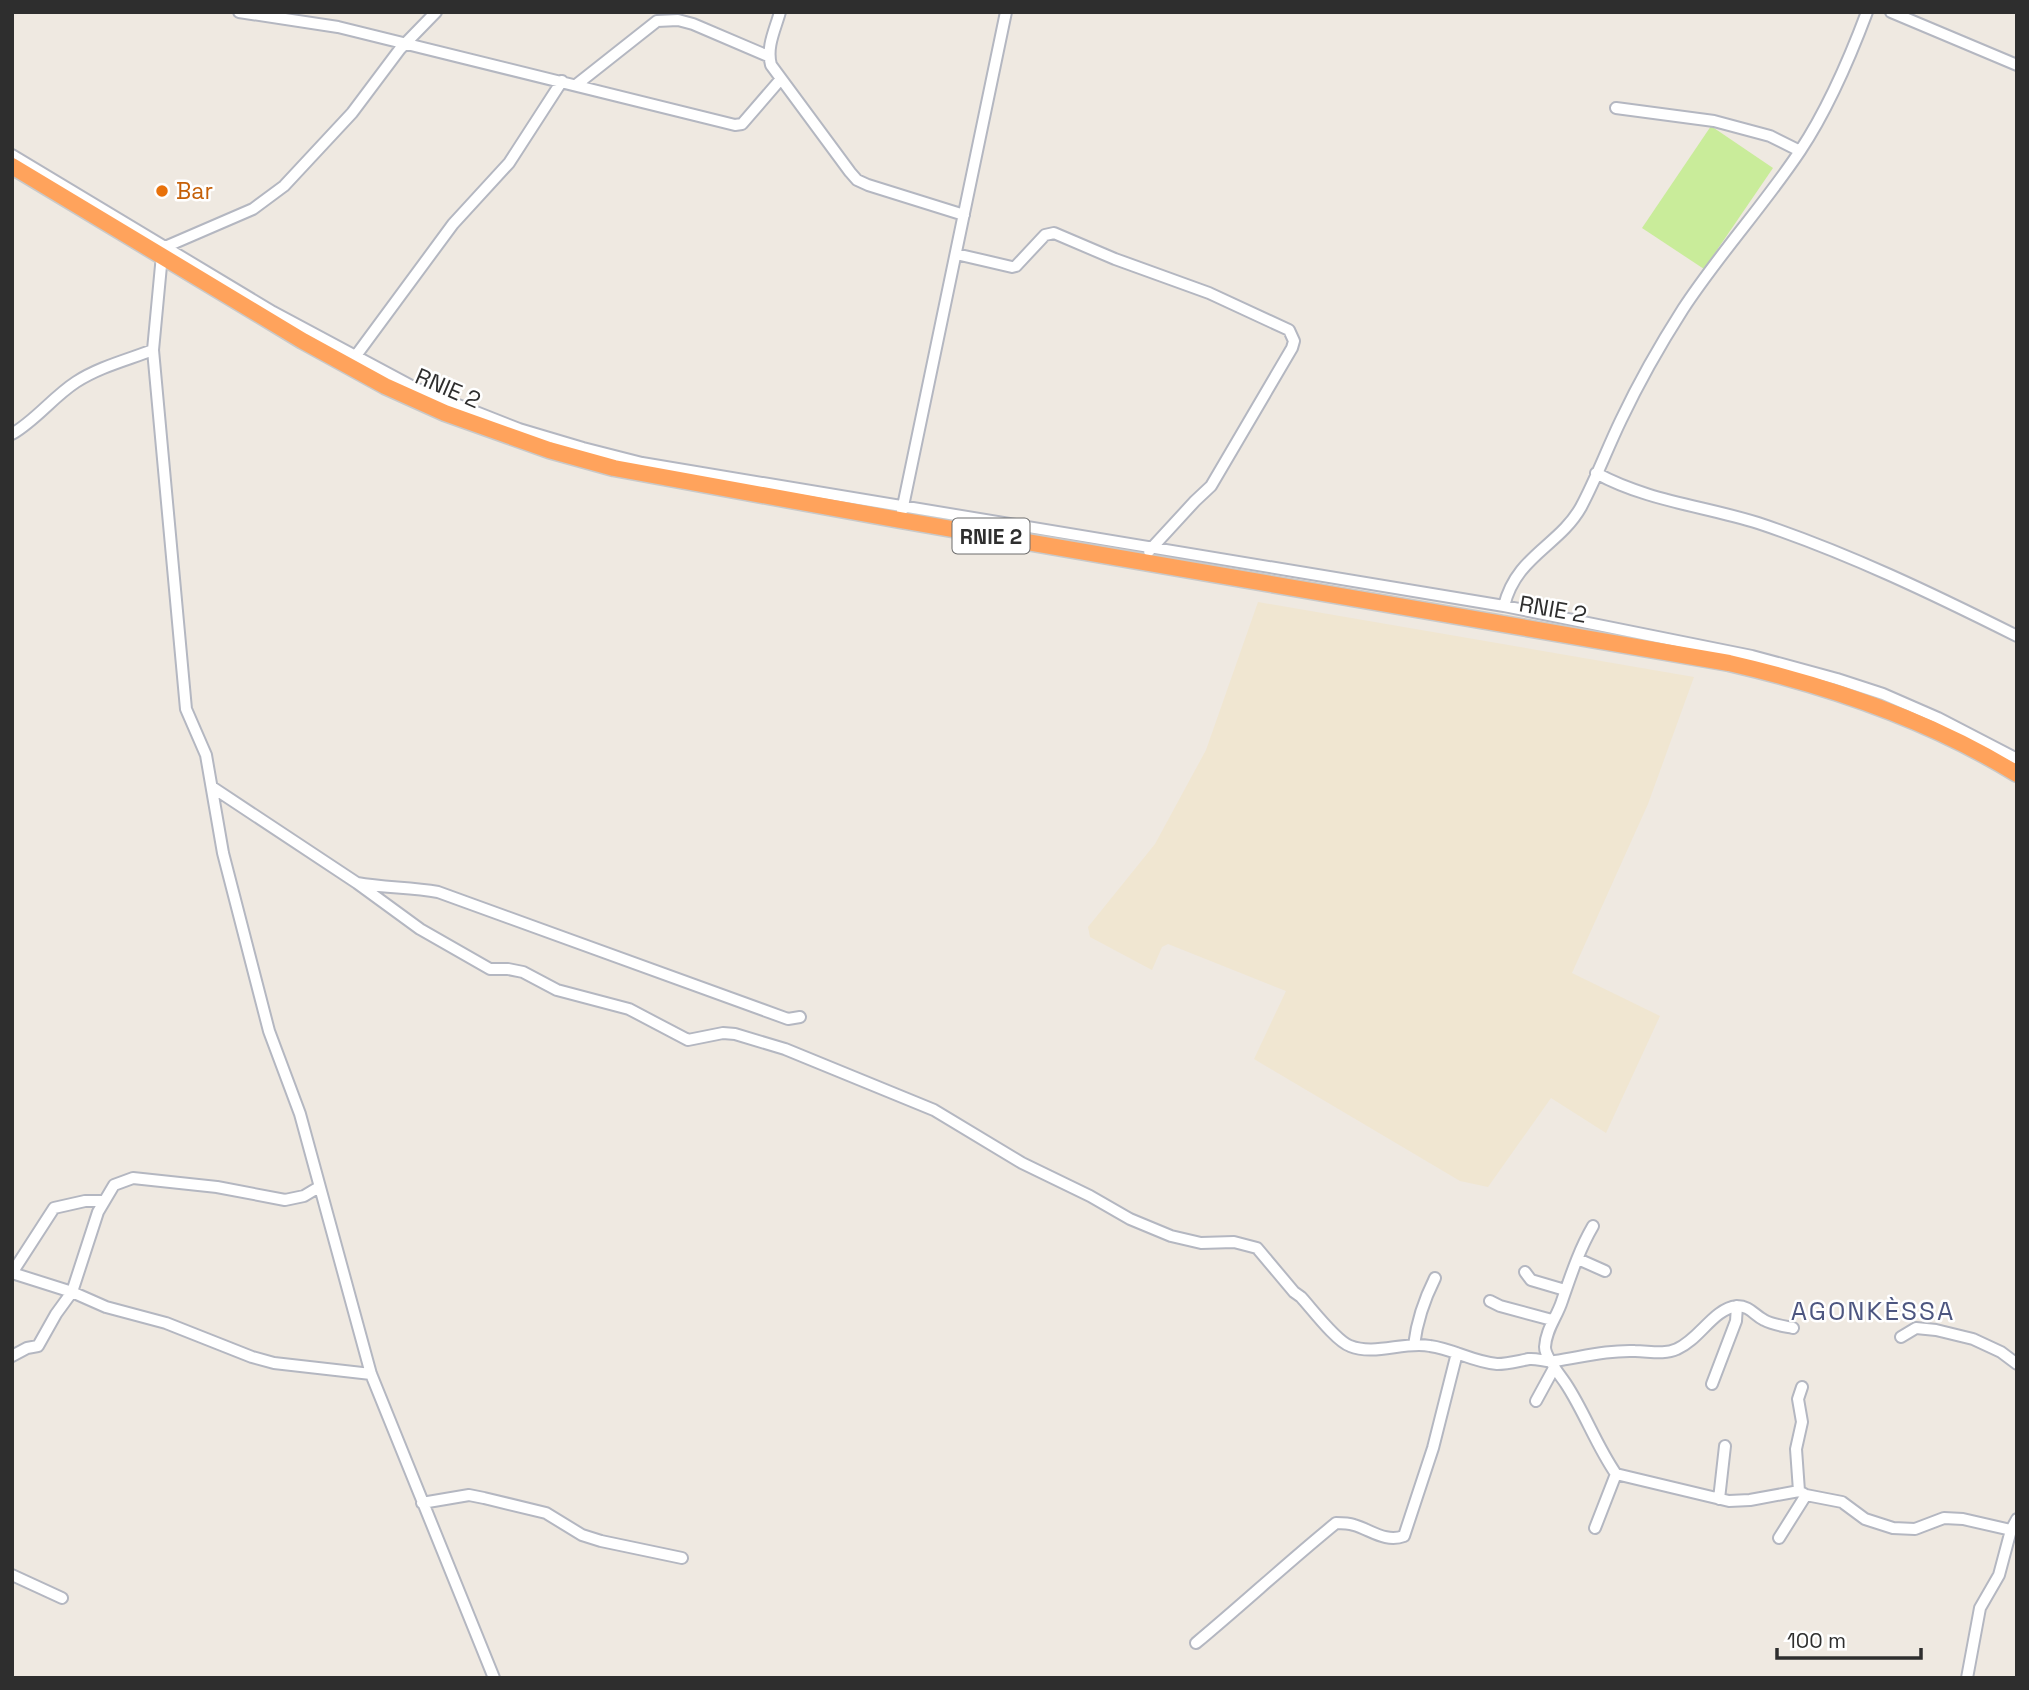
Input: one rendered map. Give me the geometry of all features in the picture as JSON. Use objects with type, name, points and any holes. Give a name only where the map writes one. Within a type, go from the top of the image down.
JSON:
[{"type":"highway","name":"RNIE 2","points":[[12,166],[164,251],[303,341],[351,361],[385,386],[445,413],[520,441],[582,460],[658,477],[902,513],[1140,561],[1759,670],[1882,707],[1981,751],[2017,774]]},
{"type":"street","points":[[239,12],[338,27],[735,125],[742,124],[780,79]]},
{"type":"street","points":[[164,251],[253,209],[284,186],[352,113],[406,44],[436,12]]},
{"type":"street","points":[[780,12],[770,44],[768,56],[771,65],[858,180],[964,215]]},
{"type":"street","points":[[1006,12],[902,513],[1152,547],[1504,606],[1752,656],[1883,694],[1938,718],[2017,759]]},
{"type":"street","points":[[1504,606],[1510,586],[1527,563],[1566,528],[1582,505],[1647,368],[1684,308],[1800,151],[1833,90],[1867,12]]},
{"type":"street","points":[[1891,12],[2017,65]]},
{"type":"street","points":[[576,85],[657,21],[678,20],[693,24],[768,56]]},
{"type":"street","points":[[351,361],[453,224],[509,163],[562,81]]},
{"type":"street","points":[[1616,108],[1714,121],[1770,136],[1800,151]]},
{"type":"street","points":[[12,155],[164,251]]},
{"type":"street","points":[[956,254],[1012,267],[1045,235],[1054,233],[1115,259],[1209,293],[1289,330],[1293,336],[1292,348],[1211,486],[1140,561]]},
{"type":"street","points":[[164,251],[153,350],[186,709],[206,755],[223,853],[269,1031],[300,1114],[371,1374],[494,1678]]},
{"type":"street","points":[[12,434],[75,383],[92,373],[153,350]]},
{"type":"street","points":[[1596,473],[1618,485],[1756,523],[1840,553],[2017,636]]},
{"type":"street","points":[[212,787],[420,929],[490,969],[523,972],[557,990],[629,1009],[688,1040],[735,1034],[785,1049],[934,1110],[1022,1163],[1130,1219],[1171,1236],[1201,1243],[1234,1242],[1257,1248],[1294,1292],[1349,1346],[1368,1349],[1430,1345],[1498,1364],[1532,1359],[1553,1365],[1588,1354],[1677,1350],[1729,1307],[1744,1306],[1761,1319],[1793,1328]]},
{"type":"street","points":[[356,883],[438,892],[788,1019],[800,1017]]},
{"type":"street","points":[[12,1356],[38,1346],[56,1314],[72,1293],[98,1212],[114,1185],[133,1178],[217,1187],[285,1200],[304,1196],[320,1188]]},
{"type":"street","points":[[104,1201],[85,1201],[54,1208],[12,1273],[106,1307],[166,1323],[251,1357],[274,1363],[371,1374]]},
{"type":"street","points":[[1593,1226],[1583,1244],[1561,1304],[1549,1326],[1545,1349],[1580,1405],[1604,1456],[1616,1474],[1729,1501],[1802,1493],[1842,1502],[1865,1519],[1893,1528],[1915,1529],[1944,1518],[2014,1525],[1998,1575],[1980,1608],[1968,1678]]},
{"type":"street","points":[[1578,1259],[1605,1271]]},
{"type":"street","points":[[1525,1272],[1531,1280],[1565,1290]]},
{"type":"street","points":[[1414,1345],[1421,1308],[1435,1278]]},
{"type":"street","points":[[1490,1301],[1552,1320]]},
{"type":"street","points":[[1712,1384],[1736,1321],[1737,1306]]},
{"type":"street","points":[[1901,1337],[1916,1328],[1936,1329],[1973,1339],[2001,1352],[2017,1364]]},
{"type":"street","points":[[1196,1643],[1336,1523],[1352,1524],[1396,1539],[1404,1536],[1433,1448],[1457,1353]]},
{"type":"street","points":[[1536,1401],[1553,1365]]},
{"type":"street","points":[[1779,1538],[1802,1493],[1796,1449],[1802,1422],[1798,1399],[1802,1387]]},
{"type":"street","points":[[1719,1499],[1725,1446]]},
{"type":"street","points":[[1595,1528],[1616,1474]]},
{"type":"street","points":[[422,1503],[469,1495],[484,1498],[546,1513],[582,1535],[601,1541],[682,1558]]},
{"type":"street","points":[[12,1575],[62,1598]]},
{"type":"shaded area","points":[[1258,602],[1694,677],[1648,804],[1572,973],[1660,1016],[1606,1133],[1551,1098],[1488,1187],[1460,1181],[1254,1059],[1286,991],[1168,944],[1162,947],[1152,970],[1090,937],[1088,927],[1155,844],[1206,750]]},
{"type":"green space","points":[[1711,126],[1773,168],[1704,269],[1642,228]]},
{"type":"place","name":"Bar","points":[[162,191]]},
{"type":"district","name":"AGONKÈSSA","points":[[1873,1311]]}]
